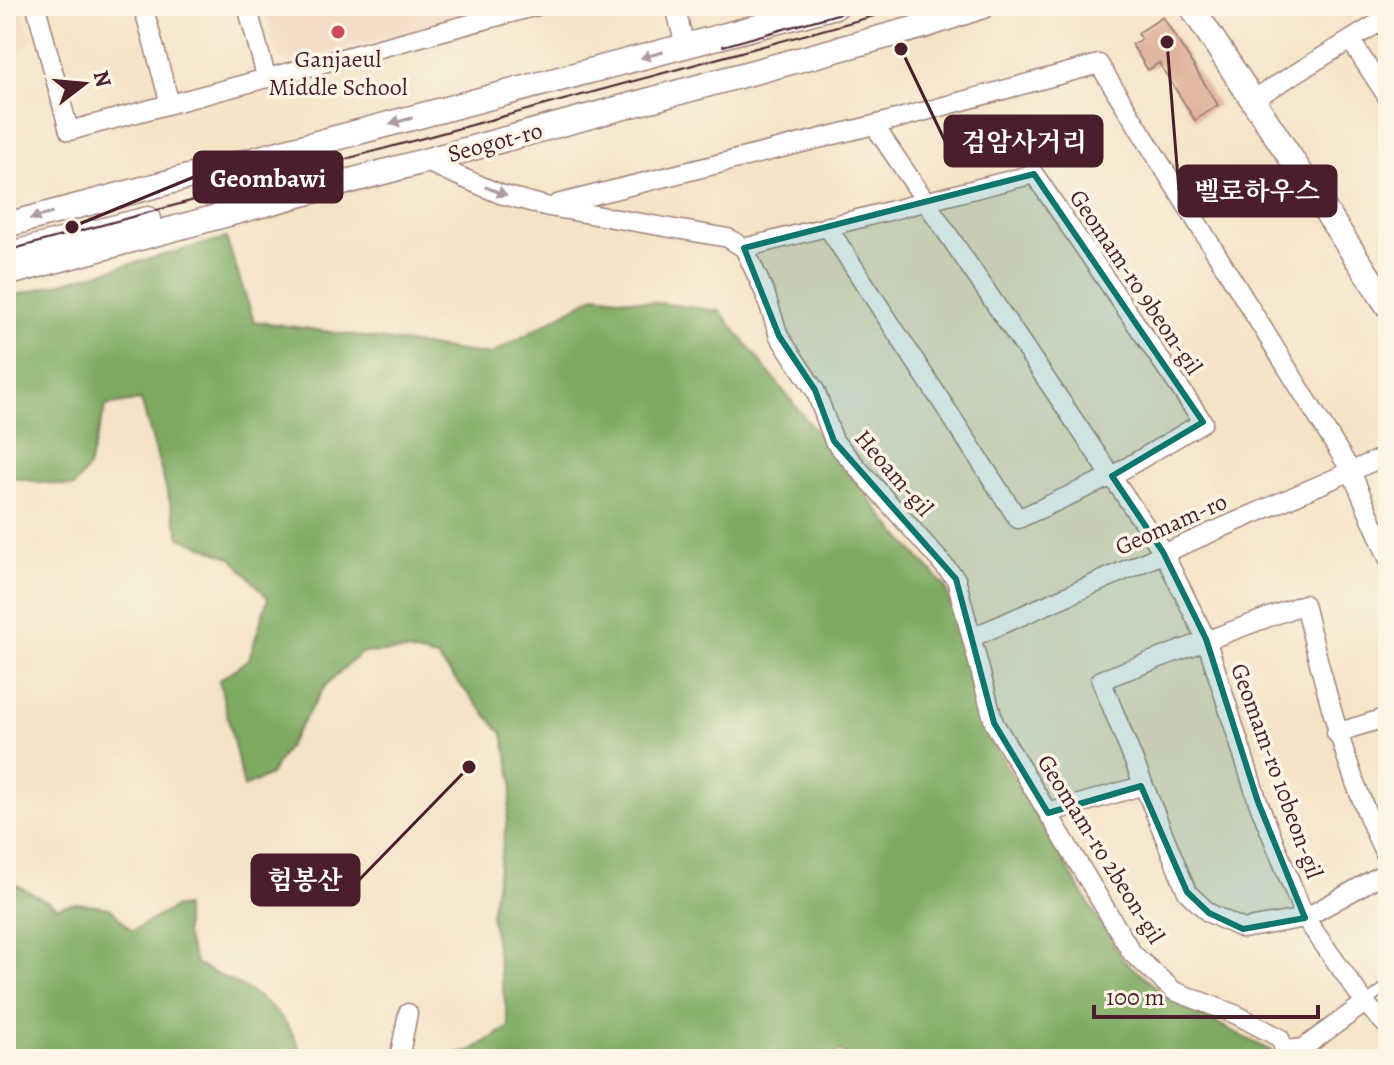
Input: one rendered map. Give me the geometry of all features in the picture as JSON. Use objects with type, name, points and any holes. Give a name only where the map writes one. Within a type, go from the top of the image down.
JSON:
[{"type":"main road","name":"Seogot-ro","points":[[6,225],[836,6]]},
{"type":"main road","name":"Seogot-ro","points":[[6,255],[813,45],[946,6]]},
{"type":"main road","name":"Seogot-ro","points":[[6,274],[924,26],[983,6]]},
{"type":"main road","points":[[1191,6],[1388,306]]},
{"type":"street","points":[[36,6],[69,131],[537,6]]},
{"type":"street","points":[[143,6],[170,104]]},
{"type":"street","points":[[247,6],[266,76]]},
{"type":"street","points":[[675,6],[685,46]]},
{"type":"street","points":[[1252,100],[1388,17]]},
{"type":"street","points":[[1351,41],[1388,98]]},
{"type":"street","points":[[549,207],[874,125],[1099,64],[1351,471],[1388,558]]},
{"type":"street","points":[[874,125],[1163,552]]},
{"type":"street","points":[[424,161],[500,194],[549,207],[728,238],[744,248],[924,200]]},
{"type":"street","name":"Geomam-ro 9beon-gil","points":[[827,226],[1018,519],[1112,476],[1203,422],[1034,174],[924,200]]},
{"type":"street","name":"Heoam-gil","points":[[744,248],[765,293],[779,336],[815,390],[834,441],[956,579],[973,637]]},
{"type":"street","name":"Geomam-ro","points":[[973,637],[1388,455]]},
{"type":"street","name":"Geomam-ro 10beon-gil","points":[[1163,552],[1206,639],[1258,802],[1305,918],[1365,1003],[1388,1027]]},
{"type":"street","name":"Geomam-ro 10beon-gil","points":[[1388,861],[1364,812],[1336,733],[1304,604],[1101,680],[1141,786],[1187,892],[1209,913],[1243,929],[1305,918],[1388,871]]},
{"type":"street","name":"Geomam-ro 2beon-gil","points":[[973,637],[994,723],[1132,953],[1174,991],[1280,1038],[1287,1055]]},
{"type":"street","points":[[1336,733],[1388,717]]},
{"type":"street","points":[[1048,813],[1141,786]]},
{"type":"street","points":[[1287,1055],[1303,1048],[1365,1003]]},
{"type":"street","points":[[399,1059],[408,1013]]},
{"type":"lane","points":[[1365,1003],[1388,985]]},
{"type":"highlighted area","points":[[1034,174],[1203,422],[1112,476],[1163,552],[1206,639],[1258,802],[1305,918],[1243,929],[1209,913],[1187,892],[1141,786],[1048,813],[994,723],[956,579],[834,441],[815,390],[779,336],[744,248]]},
{"type":"shaded area","points":[[6,6],[22,6],[31,41],[6,61]]},
{"type":"shaded area","name":"Ganjaeul Middle School","points":[[263,6],[506,6],[291,62],[278,58]]},
{"type":"green space","points":[[226,238],[254,321],[490,355],[596,295],[720,311],[895,531],[945,586],[994,745],[1122,959],[1172,1000],[1271,1051],[1273,1059],[849,1059],[840,1051],[832,1059],[437,1059],[469,1052],[509,1027],[491,914],[513,784],[503,734],[437,658],[407,651],[361,653],[325,686],[270,775],[244,787],[219,680],[249,659],[268,598],[232,558],[180,537],[141,400],[106,406],[88,468],[74,487],[6,477],[6,298]]},
{"type":"green space","points":[[6,879],[57,907],[77,903],[110,908],[132,931],[173,908],[185,906],[185,935],[196,964],[247,990],[275,1011],[296,1040],[303,1059],[6,1059]]},
{"type":"building","points":[[1163,17],[1218,105],[1195,120],[1159,63],[1148,70],[1132,45],[1141,39],[1138,33]]},
{"type":"tram line","points":[[723,46],[866,6]]},
{"type":"tram line","points":[[6,251],[911,6]]},
{"type":"place","name":"Ganjaeul Middle School","points":[[338,32]]},
{"type":"place","name":"벨로하우스","points":[[1167,42]]},
{"type":"place","name":"검암사거리","points":[[901,49]]},
{"type":"place","name":"Geombawi","points":[[72,227]]},
{"type":"place","name":"험봉산","points":[[469,767]]}]
